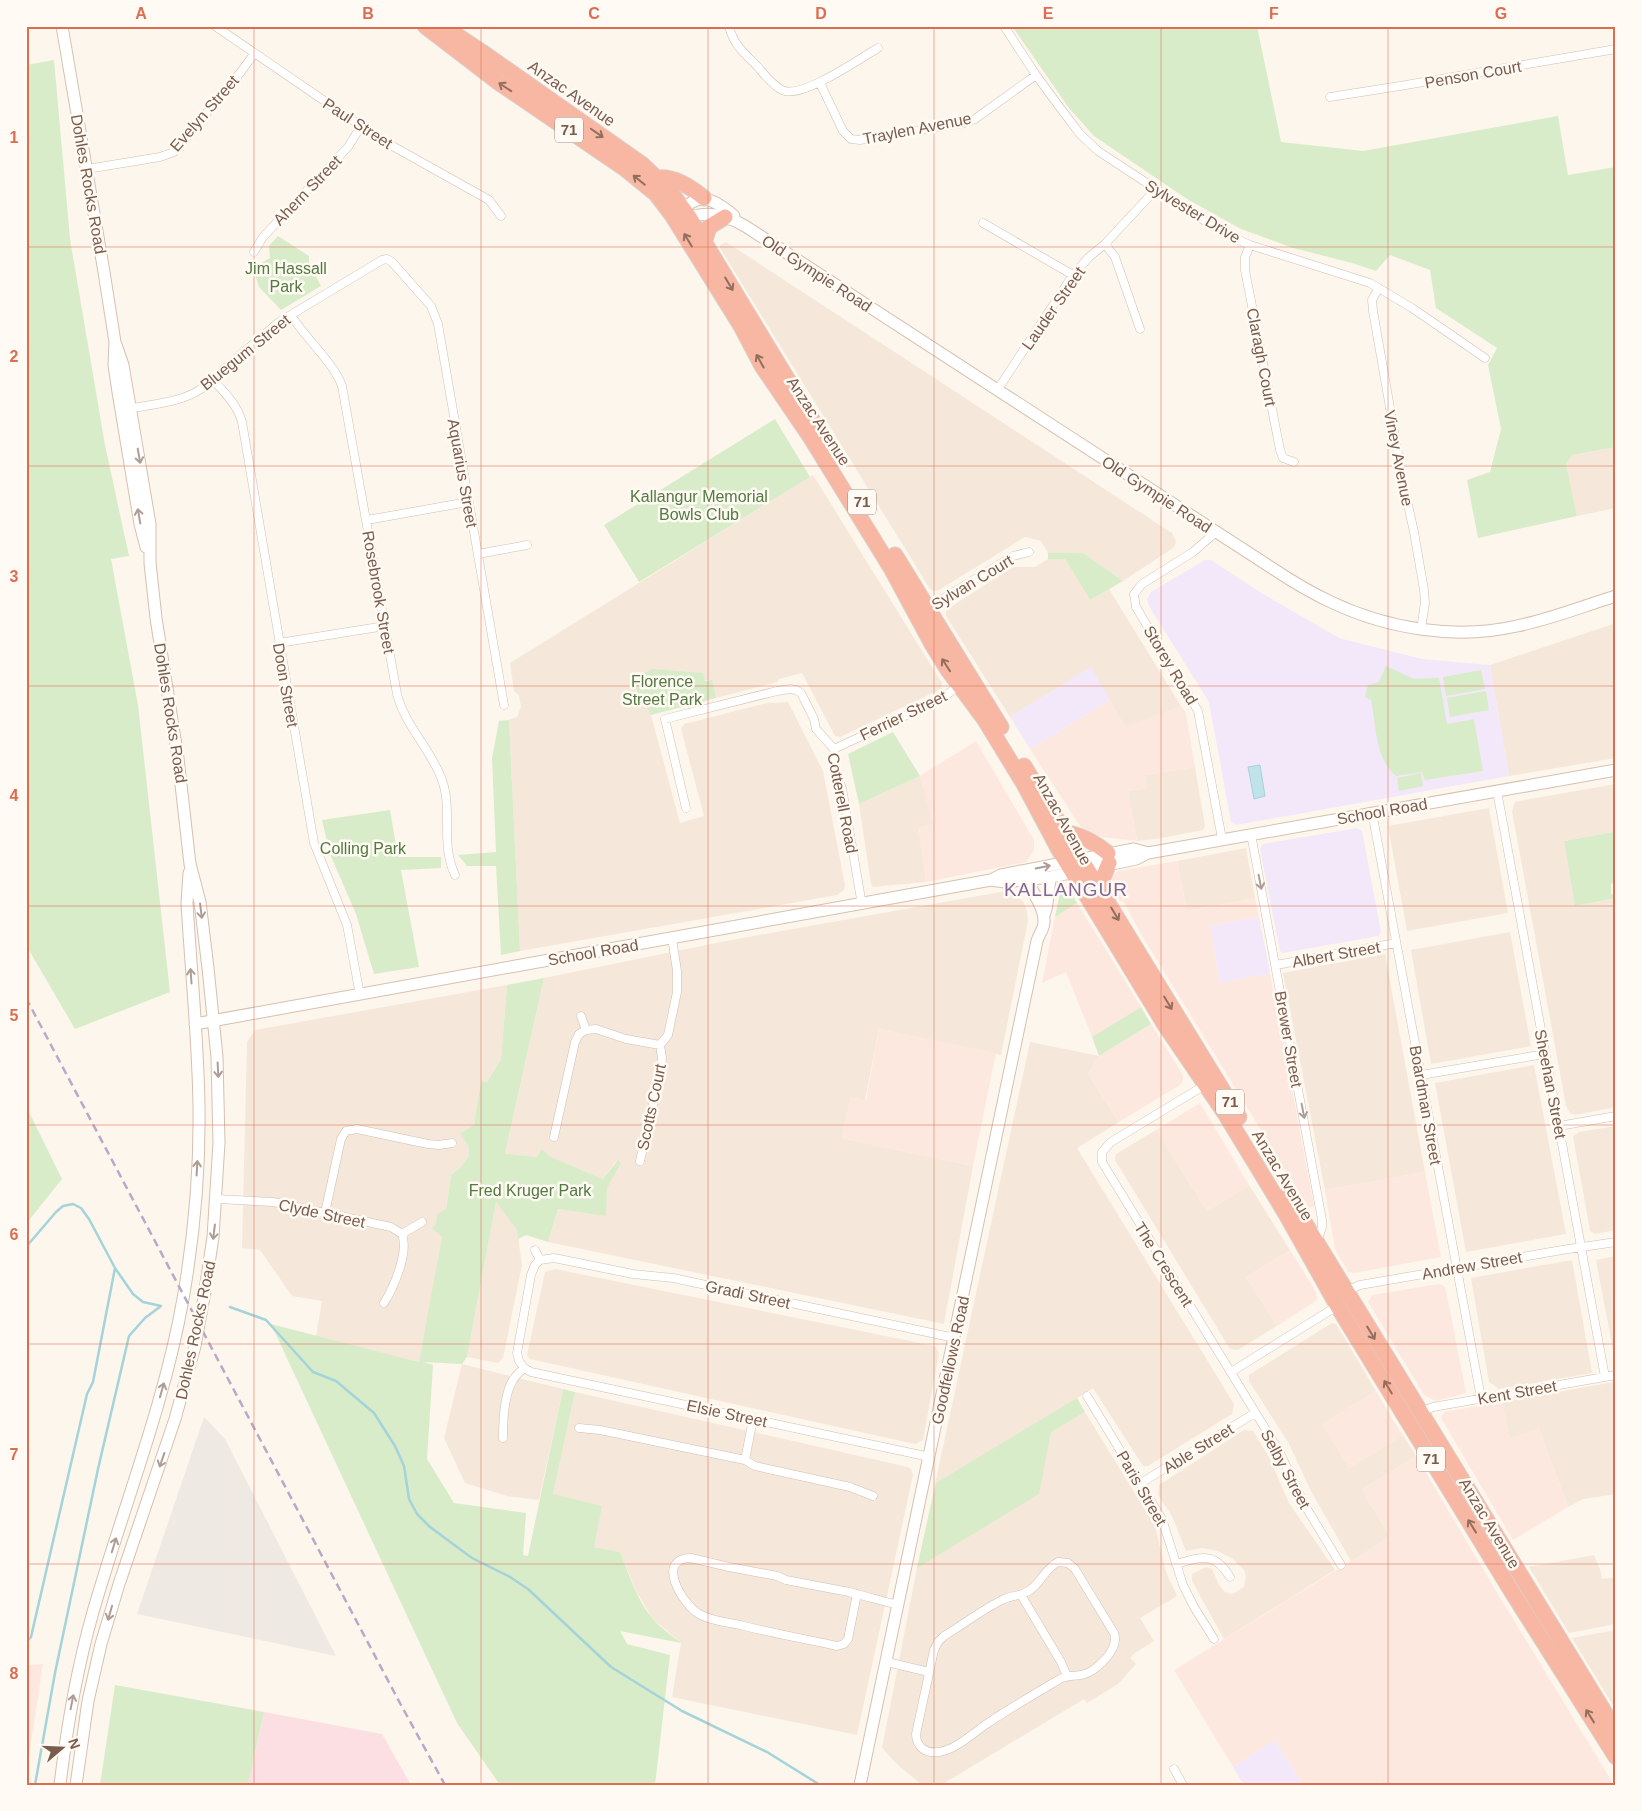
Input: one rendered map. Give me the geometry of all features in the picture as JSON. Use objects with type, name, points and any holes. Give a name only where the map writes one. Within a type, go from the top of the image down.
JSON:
[{"type":"highway","name":"Anzac Avenue","points":[[425,26],[498,82],[630,173],[680,216],[704,243],[791,399]]},
{"type":"highway","name":"Anzac Avenue","points":[[443,26],[629,154],[658,178],[791,399],[965,681],[1085,863],[1616,1731]]},
{"type":"highway","points":[[658,178],[666,177],[696,191],[704,198]]},
{"type":"highway","points":[[704,243],[709,227],[732,220]]},
{"type":"highway","name":"Anzac Avenue","points":[[965,681],[984,720],[1024,784],[1069,867],[1165,1025],[1226,1115],[1286,1214],[1337,1305],[1528,1619],[1616,1757]]},
{"type":"highway","points":[[1066,833],[1076,834],[1099,846],[1109,858],[1102,880],[1101,891]]},
{"type":"main road","name":"Dohles Rocks Road","points":[[62,26],[115,342],[123,365],[126,409],[140,524],[150,563],[160,648],[179,766],[190,864],[200,902],[214,1021],[219,1113],[217,1199],[206,1287],[193,1355],[176,1419],[119,1584],[101,1644],[86,1716],[76,1785]]},
{"type":"main road","points":[[680,216],[693,200],[704,198]]},
{"type":"main road","name":"Old Gympie Road","points":[[704,198],[733,214],[732,220]]},
{"type":"main road","name":"Old Gympie Road","points":[[680,216],[712,213],[732,220],[998,389],[1275,570],[1333,603],[1365,616],[1421,629],[1467,632],[1506,628],[1530,623],[1616,596]]},
{"type":"main road","name":"School Road","points":[[1019,876],[1109,858],[1134,849],[1148,852],[1222,840],[1616,770]]},
{"type":"main road","name":"Dohles Rocks Road","points":[[60,1785],[70,1712],[93,1612],[159,1400],[183,1299],[193,1228],[198,1166],[199,1107],[186,903],[190,864]]},
{"type":"main road","name":"School Road","points":[[195,1024],[862,905],[991,880],[1001,875],[1051,876],[1069,867]]},
{"type":"main road","points":[[1019,876],[1044,915]]},
{"type":"main road","name":"Goodfellows Road","points":[[1019,876],[1035,910],[1039,935]]},
{"type":"main road","name":"Goodfellows Road","points":[[860,1785],[1039,935],[1043,928],[1044,915],[1047,909],[1048,887],[1051,876]]},
{"type":"street","name":"Paul Street","points":[[215,26],[396,149],[482,196],[494,204],[501,216]]},
{"type":"street","points":[[729,26],[732,39],[781,90],[791,93],[804,90],[820,82],[878,48]]},
{"type":"street","name":"Sylvester Drive","points":[[1004,26],[1036,75],[1080,134],[1098,151],[1223,234],[1250,245],[1360,280],[1379,288],[1485,358]]},
{"type":"street","name":"Penson Court","points":[[1330,96],[1616,49]]},
{"type":"street","name":"Evelyn Street","points":[[87,169],[160,157],[174,152],[254,54]]},
{"type":"street","name":"Traylen Avenue","points":[[820,82],[843,131],[851,140],[860,140],[964,123],[975,119],[1036,75]]},
{"type":"street","name":"Ahern Street","points":[[254,252],[263,237],[348,147],[361,126]]},
{"type":"street","name":"Lauder Street","points":[[998,389],[1073,275],[1156,189]]},
{"type":"street","points":[[984,223],[1073,275]]},
{"type":"street","points":[[1105,244],[1115,258],[1140,329]]},
{"type":"street","name":"Claragh Court","points":[[1250,245],[1245,270],[1280,450],[1283,458],[1294,462]]},
{"type":"street","name":"Bluegum Street","points":[[126,409],[185,397],[201,388],[272,327],[378,262],[387,259]]},
{"type":"street","name":"Aquarius Street","points":[[387,259],[399,268],[434,311],[438,324],[504,705]]},
{"type":"street","name":"Viney Avenue","points":[[1379,288],[1372,301],[1373,311],[1424,590],[1421,629]]},
{"type":"street","name":"Rosebrook Street","points":[[291,315],[300,330],[334,370],[344,391],[399,702],[444,785],[448,853],[455,875]]},
{"type":"street","name":"Doon Street","points":[[212,379],[232,401],[242,422],[314,843],[346,925],[360,995]]},
{"type":"street","points":[[367,520],[468,502]]},
{"type":"street","name":"Storey Road","points":[[1216,532],[1193,552],[1142,584],[1134,594],[1134,601],[1198,711],[1222,840]]},
{"type":"street","points":[[478,554],[527,545]]},
{"type":"street","name":"Sylvan Court","points":[[922,611],[1013,556],[1028,552]]},
{"type":"street","points":[[279,643],[385,626]]},
{"type":"street","name":"Ferrier Street","points":[[834,749],[941,699],[965,681]]},
{"type":"street","name":"Cotterell Road","points":[[686,808],[665,719],[790,689],[796,690],[800,693],[814,719],[816,729],[834,749],[836,774],[842,788],[862,905]]},
{"type":"street","name":"Sheehan Street","points":[[1497,791],[1606,1377]]},
{"type":"street","name":"Boardman Street","points":[[1372,812],[1481,1398]]},
{"type":"street","name":"Brewer Street","points":[[1251,834],[1322,1220],[1317,1243]]},
{"type":"street","name":"Scotts Court","points":[[640,1161],[661,1069],[660,1046],[668,1032],[677,992],[678,970],[672,938]]},
{"type":"street","name":"Albert Street","points":[[1276,965],[1396,943]]},
{"type":"street","points":[[581,1016],[586,1030]]},
{"type":"street","points":[[554,1137],[575,1039],[579,1034],[586,1030],[596,1029],[626,1039],[660,1046]]},
{"type":"street","points":[[1421,1075],[1545,1054]]},
{"type":"street","name":"The Crescent","points":[[1205,1085],[1111,1142],[1102,1152],[1101,1159],[1104,1167],[1231,1372]]},
{"type":"street","points":[[1559,1126],[1616,1116]]},
{"type":"street","points":[[325,1213],[341,1139],[346,1131],[358,1129],[433,1145],[452,1143]]},
{"type":"street","name":"Clyde Street","points":[[217,1199],[273,1202],[391,1227],[402,1234]]},
{"type":"street","points":[[384,1303],[396,1281],[404,1248],[402,1234],[422,1222]]},
{"type":"street","name":"Andrew Street","points":[[1346,1291],[1360,1284],[1616,1242]]},
{"type":"street","points":[[503,1438],[504,1415],[509,1389],[513,1379],[524,1368],[519,1361],[518,1348],[531,1275],[534,1265],[540,1260],[535,1250]]},
{"type":"street","name":"Gradi Street","points":[[540,1260],[554,1258],[642,1276],[673,1278],[955,1338]]},
{"type":"street","points":[[1231,1372],[1337,1305],[1346,1291]]},
{"type":"street","name":"Elsie Street","points":[[524,1368],[531,1372],[930,1457]]},
{"type":"street","name":"Selby Street","points":[[1231,1372],[1284,1460],[1304,1504],[1342,1565]]},
{"type":"street","name":"Kent Street","points":[[1420,1412],[1433,1407],[1616,1375]]},
{"type":"street","name":"Paris Street","points":[[1087,1396],[1142,1483],[1165,1524],[1176,1564],[1190,1600],[1214,1639]]},
{"type":"street","name":"Able Street","points":[[1142,1483],[1255,1413]]},
{"type":"street","points":[[745,1460],[753,1419]]},
{"type":"street","points":[[580,1428],[600,1430],[745,1460],[755,1466],[850,1487],[873,1496]]},
{"type":"street","points":[[857,1594],[848,1639],[844,1644],[837,1646],[748,1628],[718,1621],[699,1614],[686,1604],[681,1597],[675,1583],[673,1571],[678,1562],[684,1558],[691,1558],[857,1594],[898,1605]]},
{"type":"street","points":[[1176,1564],[1198,1558],[1210,1558],[1220,1564],[1230,1577]]},
{"type":"street","points":[[1061,1562],[1068,1563],[1075,1570],[1114,1633],[1116,1640],[1114,1646],[1098,1666],[1081,1676],[1068,1676],[1031,1696],[950,1749],[933,1752],[927,1752],[920,1747],[916,1738],[929,1672],[934,1650],[941,1638],[1004,1599],[1021,1595],[1037,1584],[1054,1564],[1061,1562]]},
{"type":"street","points":[[1021,1595],[1062,1662],[1068,1676]]},
{"type":"street","points":[[887,1662],[929,1672]]},
{"type":"street","points":[[1174,1769],[1183,1785]]},
{"type":"shaded area","points":[[726,242],[1172,533],[1176,541],[1173,548],[1123,581],[1083,553],[1048,553],[1041,541],[1025,537],[939,590],[930,589],[720,248],[720,245]]},
{"type":"shaded area","points":[[1616,447],[1616,508],[1577,516],[1566,464],[1572,455]]},
{"type":"shaded area","points":[[813,475],[942,683],[941,689],[840,737],[835,736],[802,673],[779,679],[777,682],[716,698],[711,680],[632,680],[651,715],[680,823],[704,816],[681,729],[684,724],[767,703],[788,702],[823,771],[845,885],[844,890],[837,895],[520,951],[509,720],[517,717],[521,707],[519,695],[514,691],[510,663]]},
{"type":"shaded area","points":[[1048,559],[1065,559],[1090,600],[1109,589],[1181,706],[1126,728],[1090,668],[1010,717],[946,616],[946,610],[1013,567],[1035,567]]},
{"type":"shaded area","points":[[1205,560],[1211,560],[1263,594],[1339,638],[1422,659],[1490,665],[1509,776],[1236,825],[1231,822],[1209,702],[1149,606],[1147,599],[1151,592]]},
{"type":"shaded area","points":[[1616,623],[1616,758],[1509,776],[1490,665]]},
{"type":"shaded area","points":[[1091,667],[1110,700],[1030,749],[1010,717]]},
{"type":"shaded area","points":[[1110,700],[1126,727],[1181,706],[1186,713],[1195,767],[1145,775],[1147,788],[1128,791],[1137,841],[1091,834],[1080,826],[1030,749]]},
{"type":"shaded area","points":[[976,741],[1034,840],[1034,850],[1026,862],[926,882],[919,828],[933,824],[920,776]]},
{"type":"shaded area","points":[[1195,767],[1205,826],[1203,830],[1137,841],[1128,791],[1147,788],[1145,775]]},
{"type":"shaded area","points":[[920,776],[934,824],[919,828],[926,882],[873,887],[859,804]]},
{"type":"shaded area","points":[[1616,784],[1616,847],[1613,832],[1564,841],[1575,906],[1616,898],[1616,1107],[1574,1115],[1570,1113],[1566,1106],[1512,811],[1515,802]]},
{"type":"shaded area","points":[[1489,808],[1508,913],[1407,931],[1388,826]]},
{"type":"shaded area","points":[[1357,828],[1362,831],[1381,932],[1378,936],[1283,953],[1280,951],[1260,849],[1263,844]]},
{"type":"shaded area","points":[[1246,848],[1255,898],[1187,911],[1177,861]]},
{"type":"shaded area","points":[[1177,861],[1187,911],[1255,898],[1259,917],[1210,926],[1220,983],[1270,973],[1314,1206],[1309,1208],[1285,1169],[1282,1170],[1281,1163],[1141,934],[1123,901],[1120,901],[1111,887],[1110,880],[1113,874],[1119,871]]},
{"type":"shaded area","points":[[1006,891],[1018,896],[1024,903],[1028,921],[1001,1055],[879,1029],[865,1100],[851,1097],[842,1138],[973,1166],[944,1324],[548,1242],[558,1209],[606,1215],[606,1188],[617,1160],[603,1179],[549,1156],[542,1150],[537,1157],[505,1155],[544,978],[726,941]]},
{"type":"shaded area","points":[[1077,903],[1141,1007],[1092,1037],[1066,972],[1042,983],[1055,917]]},
{"type":"shaded area","points":[[1259,917],[1270,973],[1220,983],[1210,926]]},
{"type":"shaded area","points":[[1510,932],[1531,1046],[1431,1064],[1411,950]]},
{"type":"shaded area","points":[[1385,954],[1425,1172],[1325,1190],[1283,973]]},
{"type":"shaded area","points":[[507,985],[501,1059],[487,1082],[481,1081],[474,1125],[468,1145],[469,1155],[462,1166],[451,1175],[435,1281],[419,1362],[316,1336],[322,1301],[292,1296],[260,1250],[242,1248],[247,1042],[255,1030]]},
{"type":"shaded area","points":[[1151,1024],[1183,1075],[1183,1081],[1180,1085],[1119,1122],[1088,1074],[1099,1056]]},
{"type":"shaded area","points":[[879,1029],[996,1053],[973,1166],[842,1138],[851,1097],[866,1100]]},
{"type":"shaded area","points":[[1030,1042],[1099,1056],[1088,1074],[1119,1122],[1077,1148],[1234,1404],[1232,1414],[1148,1466],[1143,1466],[1093,1388],[1056,1411],[1052,1431],[1085,1412],[1155,1526],[1166,1572],[1177,1596],[1140,1618],[1154,1641],[1130,1658],[1136,1664],[1118,1684],[1087,1703],[1084,1699],[941,1785],[922,1785],[899,1766],[882,1748],[917,1568]]},
{"type":"shaded area","points":[[1534,1065],[1566,1234],[1466,1252],[1435,1083]]},
{"type":"shaded area","points":[[1200,1103],[1249,1185],[1207,1211],[1156,1130]]},
{"type":"shaded area","points":[[1616,1126],[1616,1230],[1595,1234],[1590,1231],[1573,1136],[1579,1132]]},
{"type":"shaded area","points":[[1156,1130],[1207,1211],[1249,1185],[1290,1250],[1246,1277],[1277,1326],[1238,1350],[1230,1349],[1115,1160],[1116,1154]]},
{"type":"shaded area","points":[[1425,1172],[1441,1257],[1354,1273],[1348,1272],[1335,1249],[1325,1190]]},
{"type":"shaded area","points":[[496,1202],[517,1230],[522,1265],[503,1358],[498,1363],[467,1357]]},
{"type":"shaded area","points":[[1290,1250],[1316,1292],[1317,1300],[1277,1326],[1246,1277]]},
{"type":"shaded area","points":[[1616,1256],[1616,1361],[1615,1361],[1596,1260]]},
{"type":"shaded area","points":[[1572,1260],[1592,1373],[1499,1389],[1489,1382],[1471,1278]]},
{"type":"shaded area","points":[[555,1269],[935,1346],[939,1353],[923,1440],[915,1444],[530,1359],[527,1355],[545,1272]]},
{"type":"shaded area","points":[[1439,1284],[1444,1286],[1446,1290],[1466,1393],[1436,1401],[1424,1395],[1368,1302],[1372,1295]]},
{"type":"shaded area","points":[[1332,1323],[1336,1324],[1376,1391],[1323,1424],[1349,1468],[1403,1435],[1416,1456],[1362,1490],[1390,1537],[1351,1561],[1312,1493],[1289,1444],[1249,1381],[1249,1375]]},
{"type":"shaded area","points":[[462,1364],[563,1389],[539,1500],[507,1496],[465,1483],[444,1438]]},
{"type":"shaded area","points":[[1616,1383],[1616,1494],[1583,1499],[1568,1507],[1539,1429],[1509,1439],[1502,1402]]},
{"type":"shaded area","points":[[1376,1391],[1403,1435],[1349,1468],[1322,1424]]},
{"type":"shaded area","points":[[575,1392],[911,1469],[913,1475],[857,1735],[672,1697],[681,1643],[652,1618],[636,1591],[620,1552],[594,1547],[553,1494]]},
{"type":"shaded area","points":[[1502,1402],[1509,1439],[1539,1428],[1568,1507],[1513,1540],[1441,1418],[1444,1412]]},
{"type":"shaded area","points":[[204,1417],[225,1439],[336,1656],[137,1614]]},
{"type":"shaded area","points":[[1244,1430],[1253,1431],[1269,1457],[1289,1503],[1335,1570],[1224,1639],[1192,1581],[1192,1574],[1206,1567],[1212,1569],[1219,1585],[1225,1592],[1232,1594],[1244,1587],[1246,1576],[1244,1570],[1233,1559],[1218,1551],[1202,1548],[1186,1551],[1172,1516],[1158,1495],[1159,1485]]},
{"type":"shaded area","points":[[1416,1456],[1614,1785],[1303,1785],[1275,1740],[1233,1767],[1174,1670],[1390,1537],[1362,1490]]},
{"type":"shaded area","points":[[1594,1555],[1602,1579],[1616,1577],[1616,1624],[1569,1633],[1529,1567]]},
{"type":"shaded area","points":[[1616,1630],[1616,1710],[1572,1638]]},
{"type":"shaded area","points":[[43,1664],[26,1776],[26,1665]]},
{"type":"shaded area","points":[[264,1712],[382,1734],[411,1785],[248,1785]]},
{"type":"shaded area","points":[[1275,1740],[1303,1785],[1244,1785],[1233,1767]]},
{"type":"green space","points":[[1012,26],[1257,26],[1281,142],[1363,151],[1558,116],[1568,175],[1616,167],[1616,447],[1572,455],[1566,464],[1577,516],[1478,538],[1467,480],[1490,472],[1501,429],[1488,365],[1497,348],[1436,308],[1430,270],[1390,255],[1376,271],[1293,248],[1241,229],[1187,199],[1094,136],[1069,108]]},
{"type":"green space","points":[[54,60],[70,239],[105,445],[129,556],[111,559],[138,705],[170,992],[75,1029],[26,945],[26,65]]},
{"type":"green space","name":"Jim Hassall Park","points":[[278,236],[309,256],[309,263],[321,286],[281,310],[259,287],[253,268],[270,258],[269,246]]},
{"type":"green space","name":"Kallangur Memorial Bowls Club","points":[[775,419],[810,477],[639,582],[604,525]]},
{"type":"green space","points":[[1048,553],[1083,553],[1123,581],[1090,600],[1065,559],[1048,559]]},
{"type":"green space","points":[[1386,666],[1414,679],[1439,678],[1447,724],[1474,719],[1483,771],[1425,780],[1422,772],[1396,776],[1389,769],[1380,751],[1371,700],[1365,697],[1368,685],[1379,682]]},
{"type":"green space","name":"Florence Street Park","points":[[652,669],[703,673],[705,681],[712,680],[716,698],[651,715],[631,680]]},
{"type":"green space","points":[[1481,670],[1485,689],[1446,696],[1443,677]]},
{"type":"green space","points":[[1486,691],[1489,710],[1450,717],[1447,698]]},
{"type":"green space","points":[[509,720],[520,951],[501,955],[496,866],[467,866],[458,855],[496,852],[492,758],[499,721]]},
{"type":"green space","points":[[893,732],[920,776],[859,804],[848,754]]},
{"type":"green space","points":[[1421,773],[1423,786],[1399,791],[1397,778]]},
{"type":"green space","name":"Colling Park","points":[[390,810],[398,857],[441,857],[441,868],[401,870],[419,967],[374,974],[356,914],[330,854],[322,820]]},
{"type":"green space","points":[[1613,832],[1616,847],[1616,877],[1611,885],[1611,893],[1616,898],[1575,906],[1564,841]]},
{"type":"green space","points":[[1064,886],[1068,888],[1077,903],[1055,917],[1061,888]]},
{"type":"green space","name":"Fred Kruger Park","points":[[544,978],[505,1154],[537,1157],[542,1149],[549,1156],[603,1179],[618,1160],[621,1163],[607,1188],[606,1216],[558,1209],[548,1242],[526,1235],[518,1239],[517,1230],[496,1202],[467,1357],[462,1364],[423,1362],[433,1365],[427,1459],[454,1503],[526,1513],[523,1555],[528,1556],[563,1389],[575,1392],[553,1494],[602,1506],[594,1547],[620,1552],[634,1587],[647,1612],[659,1625],[681,1643],[620,1631],[627,1644],[670,1655],[655,1785],[500,1785],[457,1723],[271,1324],[419,1362],[442,1237],[432,1228],[436,1224],[437,1214],[446,1209],[451,1175],[462,1166],[469,1155],[468,1145],[460,1134],[474,1125],[481,1081],[487,1082],[501,1059],[507,985]]},
{"type":"green space","points":[[1141,1007],[1151,1024],[1099,1056],[1092,1037]]},
{"type":"green space","points":[[26,1106],[62,1179],[26,1224]]},
{"type":"green space","points":[[1077,1398],[1085,1412],[1051,1432],[1039,1494],[917,1568],[936,1483]]},
{"type":"green space","points":[[115,1685],[264,1712],[248,1785],[100,1785]]},
{"type":"water","points":[[1260,765],[1265,796],[1254,799],[1248,767]]},
{"type":"waterway","points":[[26,1247],[56,1212],[63,1206],[73,1204],[81,1208],[89,1219],[115,1268],[133,1294],[143,1302],[161,1306]]},
{"type":"waterway","points":[[26,1642],[31,1637],[87,1394],[93,1382],[115,1268]]},
{"type":"waterway","points":[[35,1785],[55,1673],[98,1469],[129,1336],[145,1318],[161,1306]]},
{"type":"waterway","points":[[230,1307],[266,1320],[313,1372],[336,1381],[374,1413],[395,1446],[404,1466],[409,1499],[417,1514],[430,1527],[472,1558],[510,1577],[528,1589],[611,1667],[682,1711],[767,1752],[820,1785]]},
{"type":"railway","points":[[26,998],[445,1785]]},
{"type":"district","name":"KALLANGUR","points":[[1066,889]]}]
